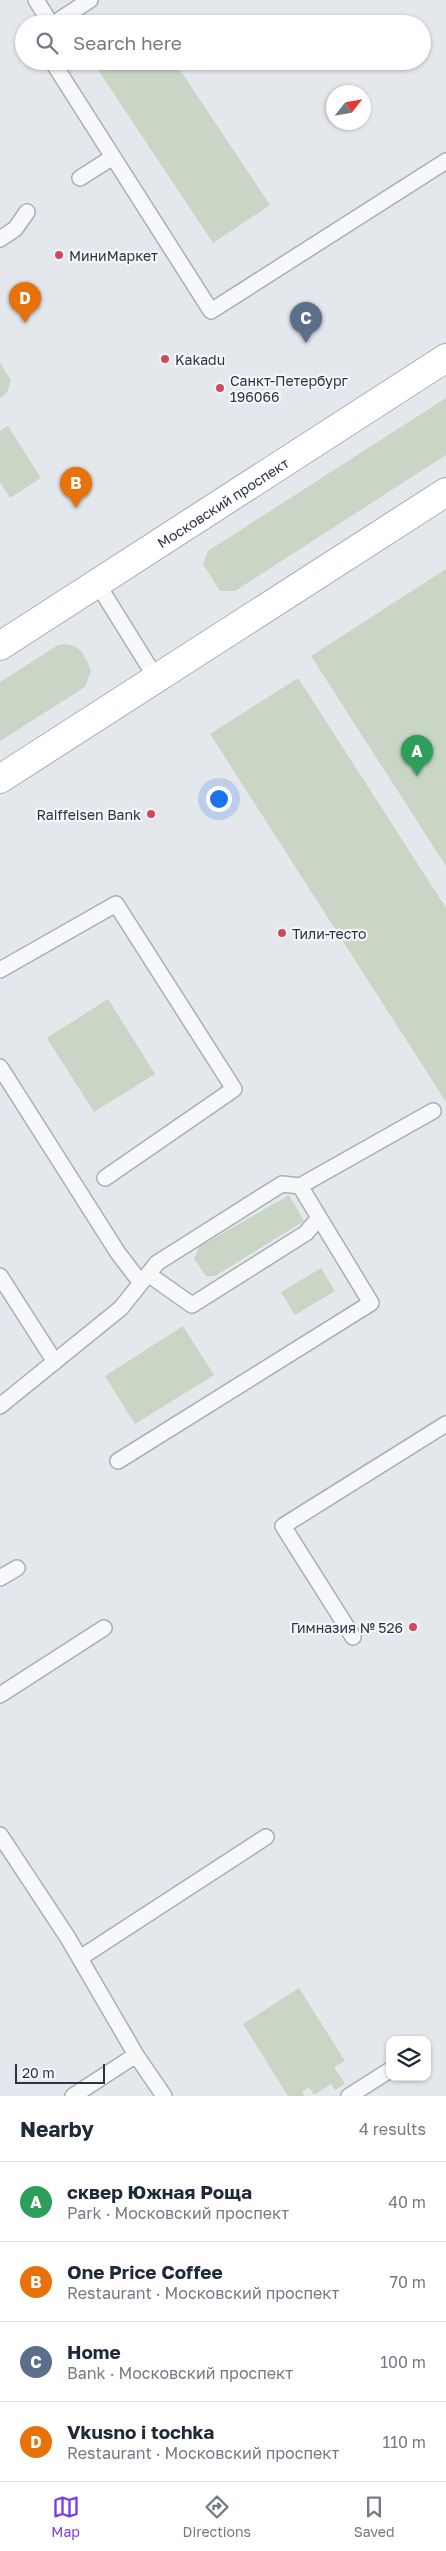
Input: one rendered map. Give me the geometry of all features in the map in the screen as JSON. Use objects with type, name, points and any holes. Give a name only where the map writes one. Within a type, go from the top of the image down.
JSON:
[{"type":"main road","name":"Московский проспект","points":[[0,646],[446,358]]},
{"type":"main road","points":[[0,779],[446,492]]},
{"type":"lane","points":[[36,0],[46,15]]},
{"type":"lane","points":[[66,15],[90,0]]},
{"type":"lane","points":[[58,70],[211,311],[446,161]]},
{"type":"lane","points":[[80,178],[113,157]]},
{"type":"lane","points":[[0,239],[15,229],[27,212]]},
{"type":"lane","points":[[97,583],[156,678]]},
{"type":"lane","points":[[0,970],[116,904],[234,1089],[105,1178]]},
{"type":"lane","points":[[0,1067],[118,1253],[145,1278],[192,1305],[306,1233],[319,1218]]},
{"type":"lane","points":[[0,1406],[121,1308],[157,1263],[282,1184],[300,1186],[433,1111]]},
{"type":"lane","points":[[118,1461],[371,1303],[300,1186]]},
{"type":"lane","points":[[0,1276],[55,1362]]},
{"type":"lane","points":[[353,1637],[283,1526],[446,1424]]},
{"type":"lane","points":[[0,1578],[17,1568]]},
{"type":"lane","points":[[0,1695],[104,1628]]},
{"type":"lane","points":[[0,1835],[80,1958],[136,2055],[164,2096]]},
{"type":"lane","points":[[80,1958],[266,1837]]},
{"type":"lane","points":[[73,2096],[136,2055]]},
{"type":"lane","points":[[349,2096],[386,2073]]},
{"type":"green space","points":[[98,70],[180,70],[270,205],[213,243]]},
{"type":"green space","points":[[0,363],[11,380],[7,393],[0,398]]},
{"type":"green space","points":[[446,398],[446,455],[235,591],[220,591],[203,564],[208,551]]},
{"type":"green space","points":[[8,426],[41,478],[10,498],[0,482],[0,431]]},
{"type":"green space","points":[[446,569],[446,866],[311,656]]},
{"type":"green space","points":[[58,645],[74,646],[81,651],[88,663],[91,671],[85,687],[0,741],[0,682]]},
{"type":"green space","points":[[298,678],[446,908],[446,1102],[210,734]]},
{"type":"green space","points":[[108,999],[155,1074],[94,1112],[47,1038]]},
{"type":"green space","points":[[289,1195],[304,1221],[215,1276],[206,1276],[194,1259],[199,1247]]},
{"type":"green space","points":[[321,1268],[335,1291],[295,1315],[281,1292]]},
{"type":"green space","points":[[183,1326],[214,1375],[135,1424],[105,1376]]},
{"type":"green space","points":[[299,1988],[345,2061],[334,2067],[345,2084],[335,2090],[331,2084],[314,2095],[309,2087],[302,2092],[304,2096],[288,2096],[243,2024]]},
{"type":"place","name":"МиниМаркет","points":[[59,255]]},
{"type":"place","name":"Vkusno i tochka","points":[[25,323]]},
{"type":"place","name":"Home","points":[[306,343]]},
{"type":"place","name":"Kakadu","points":[[165,359]]},
{"type":"place","name":"Санкт-Петербург 196066","points":[[220,388]]},
{"type":"place","name":"One Price Coffee","points":[[76,508]]},
{"type":"place","name":"сквер Южная Роща","points":[[417,776]]},
{"type":"place","name":"Raiffeisen Bank","points":[[151,814]]},
{"type":"place","name":"Тили-тесто","points":[[282,933]]},
{"type":"place","name":"Гимназия № 526","points":[[413,1627]]}]
